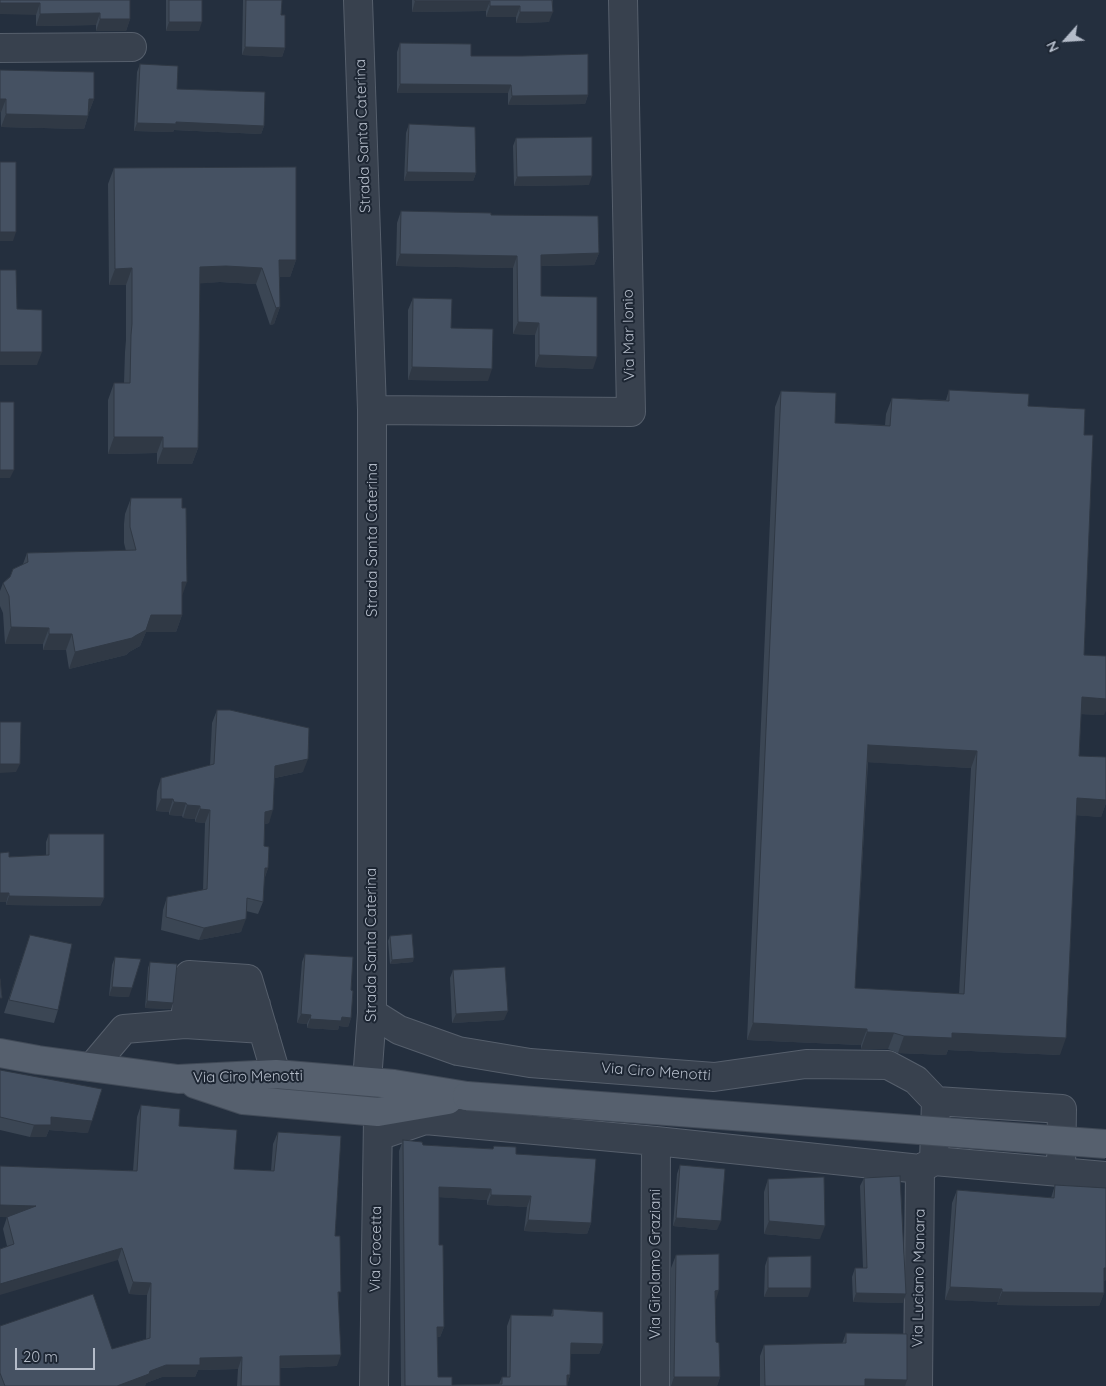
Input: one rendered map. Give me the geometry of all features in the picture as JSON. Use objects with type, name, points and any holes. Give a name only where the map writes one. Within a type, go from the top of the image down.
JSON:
[{"type":"main road","name":"Via Ciro Menotti","points":[[0,1053],[178,1079],[243,1100],[378,1124],[467,1096]]},
{"type":"main road","name":"Via Ciro Menotti","points":[[178,1079],[276,1074],[394,1084],[467,1096],[1106,1144]]},
{"type":"street","name":"Strada Santa Caterina","points":[[358,0],[372,410],[372,1013],[367,1081]]},
{"type":"street","name":"Via Mar Ionio","points":[[372,410],[631,412],[623,0]]},
{"type":"street","points":[[0,48],[132,47]]},
{"type":"street","points":[[92,1067],[124,1029],[186,1012],[259,1017],[276,1074]]},
{"type":"street","name":"Via Ciro Menotti","points":[[372,1013],[399,1030],[458,1051],[530,1063],[714,1077],[806,1064],[888,1065],[916,1080],[936,1101]]},
{"type":"street","points":[[927,1165],[936,1101],[1062,1109],[1060,1172]]},
{"type":"street","name":"Via Ciro Menotti","points":[[378,1124],[425,1120],[927,1165],[1106,1176]]},
{"type":"street","name":"Via Crocetta","points":[[374,1386],[378,1124]]},
{"type":"street","name":"Via Girolamo Graziani","points":[[655,1386],[656,1141]]},
{"type":"street","name":"Via Luciano Manara","points":[[918,1386],[927,1165]]},
{"type":"building","points":[[0,0],[130,0],[130,19],[100,19],[100,13],[40,14],[40,3],[0,3]]},
{"type":"building","points":[[169,0],[202,0],[202,22],[169,22]]},
{"type":"building","points":[[246,0],[282,0],[281,15],[285,15],[285,48],[245,47]]},
{"type":"building","points":[[415,0],[552,0],[553,12],[520,12],[520,6],[490,6],[490,1]]},
{"type":"building","points":[[400,43],[471,44],[471,56],[588,54],[588,95],[512,96],[511,85],[400,84]]},
{"type":"building","points":[[140,64],[178,66],[177,89],[265,92],[264,126],[176,122],[176,124],[137,123]]},
{"type":"building","points":[[0,70],[94,72],[94,99],[89,99],[88,116],[6,114],[6,99],[0,99]]},
{"type":"building","points":[[409,124],[475,127],[476,173],[407,172]]},
{"type":"building","points":[[592,137],[592,176],[517,177],[516,138]]},
{"type":"building","points":[[0,162],[16,162],[16,232],[0,232]]},
{"type":"building","points":[[296,167],[296,260],[279,260],[280,307],[276,308],[262,268],[200,267],[198,448],[163,448],[163,437],[114,437],[114,383],[130,383],[132,268],[115,269],[114,168]]},
{"type":"building","points":[[401,211],[491,213],[491,215],[598,216],[599,253],[541,255],[541,296],[597,297],[597,357],[539,355],[539,323],[518,322],[517,256],[400,254]]},
{"type":"building","points":[[0,270],[16,270],[17,309],[42,310],[42,352],[0,352]]},
{"type":"building","points":[[413,298],[452,299],[451,328],[493,329],[492,369],[412,367]]},
{"type":"building","points":[[949,390],[1029,394],[1028,406],[1085,409],[1084,435],[1093,435],[1084,655],[1106,656],[1106,699],[1082,697],[1079,756],[1106,757],[1106,800],[1077,798],[1066,1038],[952,1033],[952,1038],[904,1036],[894,1033],[867,1032],[867,1029],[753,1023],[781,391],[836,393],[835,423],[890,426],[892,398],[949,401]],"holes":[[[868,745],[977,751],[964,994],[855,988]]]},
{"type":"building","points":[[0,402],[14,402],[14,470],[0,470]]},
{"type":"building","points":[[131,498],[182,498],[182,508],[186,508],[187,582],[182,582],[182,615],[151,615],[146,630],[132,638],[75,652],[72,634],[49,634],[49,628],[11,627],[9,596],[3,583],[10,577],[13,569],[28,562],[27,553],[136,550],[130,527]]},
{"type":"building","points":[[217,710],[230,710],[309,728],[308,759],[275,766],[273,810],[265,812],[264,846],[269,847],[268,868],[265,868],[263,902],[247,898],[246,919],[204,928],[166,917],[167,897],[207,889],[210,810],[200,809],[200,806],[174,802],[173,799],[161,799],[161,778],[214,764]]},
{"type":"building","points":[[0,722],[21,722],[20,764],[0,764]]},
{"type":"building","points":[[49,834],[104,834],[104,898],[9,896],[9,893],[0,893],[0,853],[9,852],[9,857],[49,855]]},
{"type":"building","points":[[412,934],[414,958],[392,960],[390,936]]},
{"type":"building","points":[[30,935],[72,944],[58,1010],[9,1000]]},
{"type":"building","points":[[305,954],[353,957],[351,1018],[342,1017],[341,1021],[310,1019],[311,1015],[301,1014]]},
{"type":"building","points":[[115,957],[141,959],[132,988],[112,987]]},
{"type":"building","points":[[150,962],[177,964],[173,1003],[147,1001]]},
{"type":"building","points":[[505,967],[508,1011],[456,1014],[453,970]]},
{"type":"building","points":[[0,979],[2,998],[0,998]]},
{"type":"building","points":[[0,1070],[102,1089],[92,1121],[51,1117],[51,1125],[34,1125],[0,1117]]},
{"type":"building","points":[[141,1105],[180,1109],[179,1126],[237,1130],[234,1169],[274,1171],[278,1132],[341,1136],[335,1236],[340,1236],[341,1292],[338,1292],[341,1355],[280,1356],[280,1386],[241,1386],[242,1357],[200,1358],[200,1365],[166,1365],[150,1371],[149,1374],[117,1386],[5,1386],[0,1373],[0,1326],[93,1294],[112,1349],[150,1338],[151,1283],[133,1282],[122,1248],[0,1284],[0,1249],[14,1244],[7,1217],[36,1206],[0,1205],[0,1166],[137,1171]]},
{"type":"building","points":[[403,1140],[422,1142],[423,1145],[493,1149],[494,1146],[516,1147],[516,1154],[596,1159],[591,1223],[528,1220],[531,1196],[491,1195],[491,1189],[439,1187],[439,1245],[443,1245],[444,1327],[437,1327],[438,1377],[452,1377],[452,1385],[502,1384],[502,1377],[510,1377],[511,1315],[553,1316],[553,1309],[603,1312],[603,1344],[571,1343],[570,1375],[567,1375],[567,1386],[405,1386]]},
{"type":"building","points":[[680,1165],[725,1169],[721,1221],[676,1218]]},
{"type":"building","points":[[900,1176],[906,1294],[856,1293],[855,1268],[867,1268],[864,1178]]},
{"type":"building","points":[[824,1177],[825,1226],[769,1221],[768,1179]]},
{"type":"building","points":[[1055,1185],[1106,1188],[1106,1268],[1104,1268],[1104,1293],[1002,1292],[1002,1289],[950,1287],[957,1190],[1054,1198]]},
{"type":"building","points":[[719,1254],[719,1290],[715,1291],[716,1342],[719,1343],[720,1377],[674,1377],[676,1255]]},
{"type":"building","points":[[811,1256],[811,1288],[768,1288],[768,1257]]},
{"type":"building","points":[[846,1333],[907,1334],[907,1380],[865,1379],[865,1386],[765,1386],[764,1345],[846,1343]]}]
